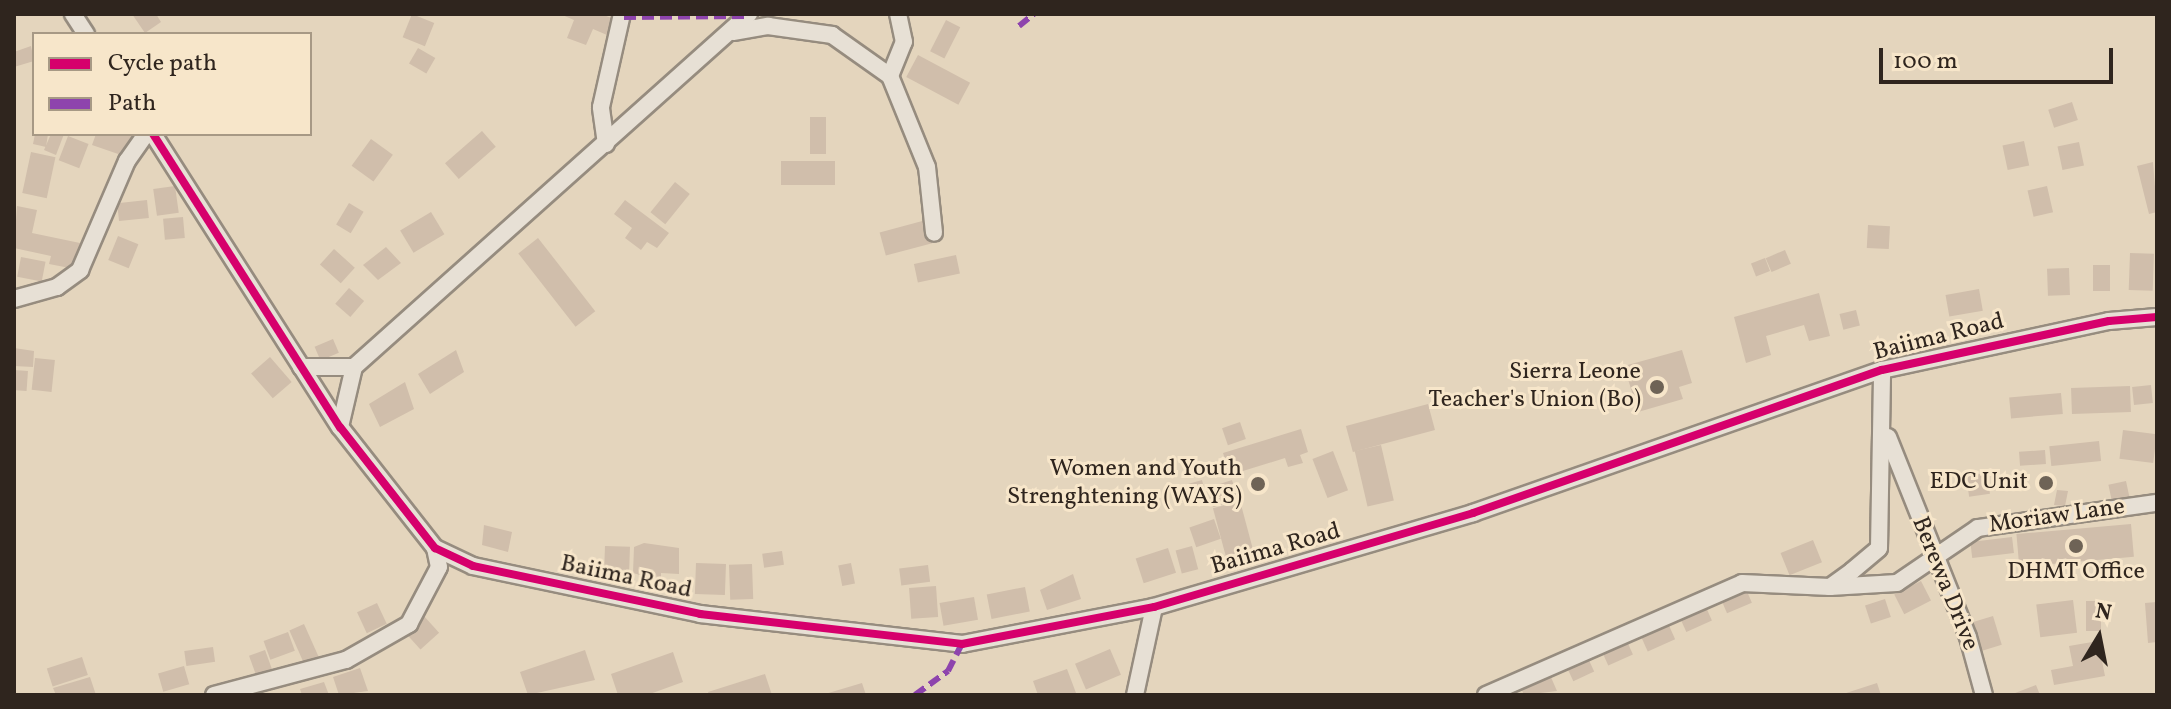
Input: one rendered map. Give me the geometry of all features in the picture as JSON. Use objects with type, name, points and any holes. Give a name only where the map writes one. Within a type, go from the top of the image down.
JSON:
[{"type":"street","points":[[73,14],[85,32]]},
{"type":"street","points":[[606,144],[601,107],[622,14]]},
{"type":"street","points":[[340,427],[354,367],[733,32],[749,14]]},
{"type":"street","points":[[890,76],[904,42],[898,14]]},
{"type":"street","points":[[733,32],[768,26],[832,35],[890,76],[927,167],[934,233]]},
{"type":"street","points":[[14,299],[57,287],[80,270],[127,161],[145,136]]},
{"type":"street","name":"Baiima Road","points":[[154,136],[340,427],[435,548],[473,566],[700,614],[962,644],[1154,607],[1473,513],[1882,370],[2109,321],[2157,317]]},
{"type":"street","points":[[301,367],[354,367]]},
{"type":"street","points":[[1830,587],[1879,548],[1885,428],[1882,370]]},
{"type":"street","name":"Berewa Drive","points":[[1885,428],[1933,562],[1968,637],[1984,695]]},
{"type":"street","name":"Moriaw Lane","points":[[1486,695],[1742,583],[1830,587],[1897,583],[1933,562],[1978,528],[2157,503]]},
{"type":"street","points":[[214,695],[346,660],[409,624],[439,567],[435,548]]},
{"type":"street","points":[[1135,695],[1154,607]]},
{"type":"building","points":[[132,14],[156,14],[161,22],[144,32]]},
{"type":"building","points":[[412,14],[434,23],[425,46],[403,37]]},
{"type":"building","points":[[560,14],[601,14],[614,19],[607,35],[593,29],[586,45],[567,38],[574,20]]},
{"type":"building","points":[[946,20],[960,27],[944,58],[930,51]]},
{"type":"building","points":[[31,46],[32,62],[14,67],[14,52]]},
{"type":"building","points":[[418,48],[435,58],[426,74],[409,64]]},
{"type":"building","points":[[918,55],[970,83],[958,105],[906,77]]},
{"type":"building","points":[[2072,102],[2078,120],[2054,128],[2048,110]]},
{"type":"building","points":[[810,117],[826,117],[826,154],[810,154]]},
{"type":"building","points":[[482,131],[496,147],[459,179],[445,163]]},
{"type":"building","points":[[35,136],[48,136],[46,147],[33,144]]},
{"type":"building","points":[[50,136],[63,136],[56,155],[44,150]]},
{"type":"building","points":[[68,136],[89,144],[79,168],[59,160]]},
{"type":"building","points":[[95,136],[132,136],[124,156],[92,145]]},
{"type":"building","points":[[371,139],[393,155],[373,182],[352,166]]},
{"type":"building","points":[[2024,141],[2029,165],[2008,170],[2002,146]]},
{"type":"building","points":[[2079,142],[2084,165],[2062,170],[2057,147]]},
{"type":"building","points":[[31,152],[55,157],[47,198],[22,193]]},
{"type":"building","points":[[781,161],[835,161],[835,185],[781,185]]},
{"type":"building","points":[[2153,162],[2157,212],[2149,214],[2137,166]]},
{"type":"building","points":[[675,182],[690,194],[665,224],[650,212]]},
{"type":"building","points":[[175,186],[179,213],[157,216],[153,189]]},
{"type":"building","points":[[2047,186],[2053,212],[2034,217],[2028,190]]},
{"type":"building","points":[[147,200],[149,218],[119,221],[117,203]]},
{"type":"building","points":[[625,200],[669,233],[657,248],[647,242],[641,250],[625,238],[632,228],[614,214]]},
{"type":"building","points":[[349,203],[364,212],[351,233],[336,224]]},
{"type":"building","points":[[17,206],[37,210],[32,233],[80,243],[75,269],[49,264],[51,256],[14,248]]},
{"type":"building","points":[[431,212],[444,234],[414,253],[400,231]]},
{"type":"building","points":[[183,217],[185,238],[165,240],[163,219]]},
{"type":"building","points":[[926,220],[932,243],[886,256],[880,232]]},
{"type":"building","points":[[1868,225],[1890,226],[1889,249],[1867,248]]},
{"type":"building","points":[[118,236],[138,244],[129,268],[108,260]]},
{"type":"building","points":[[538,238],[595,311],[576,327],[518,253]]},
{"type":"building","points":[[386,247],[401,263],[378,280],[363,265]]},
{"type":"building","points":[[334,249],[355,268],[341,283],[320,265]]},
{"type":"building","points":[[1785,250],[1791,264],[1772,272],[1766,258]]},
{"type":"building","points":[[2130,253],[2154,254],[2153,291],[2129,290]]},
{"type":"building","points":[[956,255],[960,274],[918,283],[914,264]]},
{"type":"building","points":[[21,257],[46,262],[42,281],[17,277]]},
{"type":"building","points":[[1765,258],[1770,271],[1756,276],[1751,263]]},
{"type":"building","points":[[2093,265],[2110,265],[2110,291],[2093,291]]},
{"type":"building","points":[[2069,268],[2070,295],[2048,296],[2047,269]]},
{"type":"building","points":[[349,288],[364,301],[350,317],[335,304]]},
{"type":"building","points":[[1979,289],[1983,311],[1949,317],[1946,295]]},
{"type":"building","points":[[1819,293],[1830,336],[1809,341],[1804,325],[1766,336],[1771,355],[1746,363],[1734,317]]},
{"type":"building","points":[[1856,310],[1860,326],[1843,330],[1840,314]]},
{"type":"building","points":[[333,339],[339,353],[320,361],[315,347]]},
{"type":"building","points":[[14,348],[34,351],[33,367],[14,366]]},
{"type":"building","points":[[456,350],[464,372],[430,394],[418,374]]},
{"type":"building","points":[[1682,350],[1692,383],[1679,387],[1683,399],[1638,412],[1624,366]]},
{"type":"building","points":[[270,357],[292,382],[273,398],[251,373]]},
{"type":"building","points":[[35,358],[55,360],[52,392],[32,390]]},
{"type":"building","points":[[14,370],[28,371],[27,391],[14,390]]},
{"type":"building","points":[[405,382],[414,409],[380,427],[369,404]]},
{"type":"building","points":[[2151,385],[2153,403],[2134,405],[2132,387]]},
{"type":"building","points":[[2130,386],[2131,412],[2072,414],[2071,388]]},
{"type":"building","points":[[2061,393],[2063,414],[2011,418],[2009,398]]},
{"type":"building","points":[[1428,404],[1435,430],[1353,452],[1346,426]]},
{"type":"building","points":[[1240,422],[1246,439],[1228,445],[1222,428]]},
{"type":"building","points":[[1301,429],[1308,452],[1300,455],[1303,463],[1288,467],[1285,458],[1230,475],[1223,453]]},
{"type":"building","points":[[2123,430],[2157,434],[2153,463],[2119,459]]},
{"type":"building","points":[[2099,441],[2101,461],[2051,466],[2049,446]]},
{"type":"building","points":[[1381,445],[1394,501],[1368,507],[1355,451]]},
{"type":"building","points":[[2045,450],[2046,464],[2020,466],[2019,452]]},
{"type":"building","points":[[1333,451],[1348,490],[1328,498],[1312,459]]},
{"type":"building","points":[[1987,473],[1990,494],[1969,497],[1966,476]]},
{"type":"building","points":[[1202,480],[1205,491],[1190,494],[1188,484]]},
{"type":"building","points":[[1232,480],[1238,499],[1213,507],[1207,488]]},
{"type":"building","points":[[2126,481],[2130,500],[2112,503],[2108,485]]},
{"type":"building","points":[[2057,490],[2068,491],[2065,506],[2054,505]]},
{"type":"building","points":[[1240,501],[1253,549],[1226,557],[1213,508]]},
{"type":"building","points":[[1214,519],[1221,539],[1196,547],[1189,527]]},
{"type":"building","name":"DHMT Office","points":[[2131,524],[2134,557],[2019,567],[2016,534]]},
{"type":"building","points":[[484,525],[512,532],[508,552],[482,545]]},
{"type":"building","points":[[2012,537],[2014,553],[1972,558],[1970,542]]},
{"type":"building","points":[[1813,540],[1822,562],[1790,575],[1781,553]]},
{"type":"building","points":[[644,543],[679,548],[679,574],[661,573],[661,581],[633,573],[634,547]]},
{"type":"building","points":[[605,546],[630,547],[629,577],[604,576]]},
{"type":"building","points":[[1192,546],[1198,569],[1182,574],[1176,550]]},
{"type":"building","points":[[1168,548],[1176,573],[1144,583],[1136,559]]},
{"type":"building","points":[[782,551],[784,565],[764,568],[762,554]]},
{"type":"building","points":[[696,563],[726,564],[725,595],[695,594]]},
{"type":"building","points":[[851,563],[855,584],[842,586],[838,565]]},
{"type":"building","points":[[752,564],[753,599],[730,600],[729,565]]},
{"type":"building","points":[[928,565],[930,582],[901,585],[899,569]]},
{"type":"building","points":[[1073,574],[1081,599],[1047,610],[1040,590]]},
{"type":"building","points":[[1921,581],[1931,601],[1904,614],[1894,595]]},
{"type":"building","points":[[936,586],[938,617],[911,619],[909,588]]},
{"type":"building","points":[[1025,587],[1030,612],[991,619],[987,594]]},
{"type":"building","points":[[1746,589],[1752,603],[1727,613],[1721,600]]},
{"type":"building","points":[[974,597],[978,620],[944,626],[940,603]]},
{"type":"building","points":[[1885,599],[1891,617],[1871,624],[1865,605]]},
{"type":"building","points":[[2073,600],[2077,633],[2040,637],[2036,605]]},
{"type":"building","points":[[2086,601],[2101,601],[2101,631],[2086,631]]},
{"type":"building","points":[[2157,602],[2157,642],[2148,643],[2145,603]]},
{"type":"building","points":[[377,603],[387,624],[367,633],[357,612]]},
{"type":"building","points":[[1705,605],[1712,621],[1686,632],[1679,616]]},
{"type":"building","points":[[423,615],[439,633],[420,650],[404,632]]},
{"type":"building","points":[[1993,616],[2002,645],[1979,652],[1970,623]]},
{"type":"building","points":[[1667,621],[1675,639],[1648,651],[1640,633]]},
{"type":"building","points":[[304,624],[321,662],[306,669],[289,631]]},
{"type":"building","points":[[288,632],[295,651],[270,660],[264,641]]},
{"type":"building","points":[[1626,639],[1633,655],[1608,666],[1601,650]]},
{"type":"building","points":[[2098,641],[2105,676],[2054,685],[2051,670],[2073,666],[2069,646]]},
{"type":"building","points":[[213,647],[215,662],[186,666],[184,651]]},
{"type":"building","points":[[1110,649],[1121,675],[1086,690],[1075,664]]},
{"type":"building","points":[[265,650],[272,669],[256,675],[249,656]]},
{"type":"building","points":[[585,650],[595,680],[528,695],[520,672]]},
{"type":"building","points":[[673,652],[683,682],[647,695],[618,695],[611,674]]},
{"type":"building","points":[[1587,656],[1594,671],[1573,681],[1566,666]]},
{"type":"building","points":[[82,657],[88,675],[53,687],[47,668]]},
{"type":"building","points":[[184,666],[189,684],[163,692],[158,673]]},
{"type":"building","points":[[360,668],[368,691],[339,695],[333,677]]},
{"type":"building","points":[[1067,669],[1076,693],[1038,695],[1033,681]]},
{"type":"building","points":[[765,674],[772,695],[709,695],[708,692]]},
{"type":"building","points":[[1550,675],[1557,691],[1524,695],[1521,688]]},
{"type":"building","points":[[90,677],[96,695],[56,695],[53,688]]},
{"type":"building","points":[[324,682],[329,695],[302,695],[300,689]]},
{"type":"building","points":[[862,683],[866,695],[825,695],[825,694]]},
{"type":"building","points":[[1877,683],[1881,695],[1843,695],[1843,694]]},
{"type":"building","points":[[2036,685],[2040,695],[2010,695]]},
{"type":"marked path","points":[[1019,26],[1034,14]]},
{"type":"marked path","points":[[624,17],[748,16]]},
{"type":"marked path","points":[[915,695],[948,671],[962,644]]},
{"type":"cycle path","points":[[154,136],[340,427],[435,548],[473,566],[700,614],[962,644],[1154,607],[1473,513],[1882,370],[2109,321],[2157,317]]},
{"type":"place","name":"Sierra Leone Teacher's Union (Bo)","points":[[1657,387]]},
{"type":"place","name":"EDC Unit","points":[[2046,483]]},
{"type":"place","name":"Women and Youth Strenghtening (WAYS)","points":[[1258,484]]},
{"type":"place","name":"DHMT Office","points":[[2076,546]]}]
